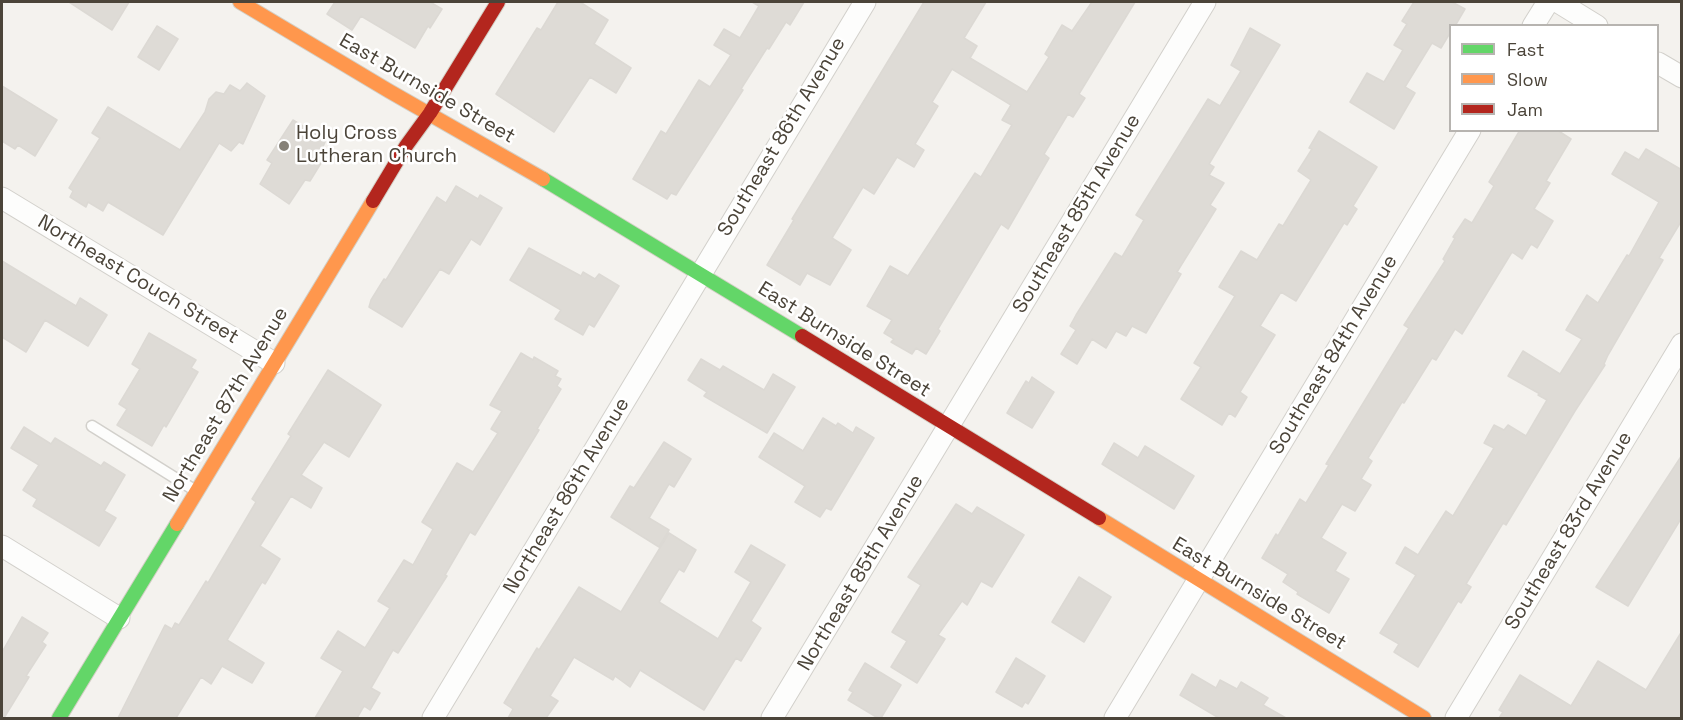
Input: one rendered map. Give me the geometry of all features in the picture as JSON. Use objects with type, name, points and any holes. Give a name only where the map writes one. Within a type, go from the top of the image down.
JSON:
[{"type":"street","name":"East Burnside Street","points":[[240,2],[389,91],[497,151],[700,273],[1424,718]]},
{"type":"street","name":"Northeast 87th Avenue","points":[[58,718],[406,146],[430,112],[498,2]]},
{"type":"street","name":"Southeast 86th Avenue","points":[[700,273],[865,2]]},
{"type":"street","name":"Southeast 85th Avenue","points":[[949,426],[1205,2]]},
{"type":"street","points":[[1534,24],[1548,2]]},
{"type":"street","points":[[1558,2],[1594,24]]},
{"type":"street","points":[[1659,64],[1682,77]]},
{"type":"street","name":"Southeast 84th Avenue","points":[[1115,718],[1469,132]]},
{"type":"street","name":"Northeast Couch Street","points":[[2,198],[274,363]]},
{"type":"street","name":"Northeast 86th Avenue","points":[[433,718],[700,273]]},
{"type":"street","name":"Southeast 83rd Avenue","points":[[1456,718],[1682,344]]},
{"type":"street","name":"Northeast 85th Avenue","points":[[772,718],[949,426]]},
{"type":"street","points":[[2,546],[119,618]]},
{"type":"lane","points":[[92,426],[196,491]]},
{"type":"building","points":[[69,2],[129,2],[112,30]]},
{"type":"building","points":[[335,2],[430,2],[442,9],[430,28],[428,26],[415,48],[361,16],[352,30],[327,14]]},
{"type":"building","points":[[558,2],[580,2],[608,20],[594,44],[631,68],[616,93],[590,77],[554,132],[496,94],[537,28],[541,30]]},
{"type":"building","points":[[752,2],[804,2],[790,25],[786,22],[769,49],[767,48],[676,195],[671,193],[667,199],[633,179],[661,131],[666,134],[699,80],[710,87],[731,55],[714,45],[724,29],[740,38],[759,6]]},
{"type":"building","points":[[924,2],[986,2],[964,38],[977,46],[970,58],[1027,92],[1049,57],[1045,54],[1062,25],[1072,31],[1092,2],[1135,2],[1079,94],[1085,98],[1073,117],[1068,114],[1044,154],[1049,158],[1008,229],[1001,224],[938,329],[940,331],[926,354],[916,348],[912,354],[891,342],[894,339],[884,333],[892,320],[867,306],[890,266],[908,276],[975,173],[981,177],[1012,125],[1002,120],[1011,105],[952,69],[932,102],[938,106],[915,144],[924,150],[914,167],[897,157],[874,194],[863,187],[832,238],[851,250],[830,285],[807,273],[800,285],[767,265],[794,220],[792,219]]},
{"type":"building","points":[[1414,2],[1452,2],[1465,9],[1456,24],[1449,24],[1449,35],[1441,48],[1432,43],[1405,87],[1415,93],[1394,129],[1350,102],[1367,73],[1384,82],[1403,50],[1394,45],[1407,24],[1402,21]]},
{"type":"building","points":[[157,26],[178,39],[159,70],[138,57]]},
{"type":"building","points":[[1250,28],[1280,45],[1209,164],[1214,167],[1209,175],[1224,183],[1210,205],[1216,209],[1177,272],[1181,274],[1146,333],[1132,326],[1126,336],[1116,331],[1106,348],[1092,339],[1077,364],[1061,354],[1076,330],[1070,326],[1115,253],[1122,257],[1144,220],[1136,215],[1208,99],[1220,106],[1241,71],[1231,65]]},
{"type":"building","points":[[247,83],[265,96],[243,144],[239,142],[231,151],[219,143],[163,235],[108,202],[103,211],[88,202],[86,207],[70,197],[73,191],[69,188],[100,138],[92,133],[108,107],[180,150],[205,112],[209,99],[216,92],[224,94],[230,85],[240,91]]},
{"type":"building","points":[[2,86],[57,120],[35,156],[18,145],[15,149],[2,141]]},
{"type":"building","points":[[293,120],[326,140],[321,151],[326,155],[310,181],[305,180],[289,204],[260,184],[272,163],[267,160]]},
{"type":"building","points":[[1319,131],[1377,167],[1353,206],[1357,209],[1347,225],[1344,223],[1296,301],[1281,292],[1260,326],[1275,335],[1240,392],[1247,397],[1235,417],[1229,413],[1222,425],[1181,399],[1201,367],[1194,363],[1235,296],[1219,287],[1241,251],[1257,260],[1279,224],[1283,226],[1311,180],[1298,171],[1312,149],[1309,148]]},
{"type":"building","points":[[1519,132],[1560,132],[1571,139],[1546,181],[1550,183],[1534,209],[1553,221],[1537,248],[1531,244],[1522,259],[1512,252],[1462,334],[1455,329],[1436,360],[1432,358],[1368,458],[1372,461],[1361,479],[1371,485],[1355,511],[1342,504],[1321,538],[1346,553],[1335,571],[1349,579],[1329,613],[1297,594],[1298,592],[1283,582],[1288,574],[1262,558],[1300,499],[1306,503],[1329,465],[1326,464],[1409,328],[1404,325],[1445,261],[1443,259],[1455,238],[1453,237],[1465,219],[1472,223],[1494,186],[1489,182]]},
{"type":"building","points":[[1646,149],[1682,170],[1682,220],[1659,258],[1663,260],[1608,355],[1605,365],[1506,525],[1503,523],[1466,584],[1471,587],[1461,603],[1458,601],[1418,667],[1394,652],[1399,644],[1380,633],[1416,575],[1396,563],[1405,547],[1418,555],[1446,511],[1453,516],[1494,448],[1484,443],[1494,425],[1504,430],[1508,425],[1526,436],[1547,400],[1508,376],[1523,351],[1560,374],[1582,339],[1566,330],[1587,295],[1598,303],[1627,255],[1629,256],[1659,202],[1612,174],[1625,152],[1639,160]]},
{"type":"building","points":[[456,186],[478,199],[480,195],[502,208],[480,245],[471,239],[449,274],[440,269],[402,327],[369,307],[371,300],[384,279],[386,280],[437,197],[446,203]]},
{"type":"building","points":[[529,248],[581,276],[583,272],[595,279],[599,274],[619,286],[594,327],[589,324],[583,335],[555,319],[561,310],[510,280]]},
{"type":"building","points":[[2,261],[76,306],[80,298],[107,315],[88,346],[45,320],[26,352],[2,337]]},
{"type":"building","points":[[149,333],[196,360],[191,368],[198,372],[166,427],[164,425],[152,446],[117,425],[127,409],[119,404],[140,369],[132,364]]},
{"type":"building","points":[[521,353],[533,360],[534,357],[558,371],[555,376],[561,379],[557,386],[561,389],[537,429],[539,430],[475,535],[470,532],[445,575],[447,576],[398,653],[393,650],[371,688],[380,693],[370,710],[364,706],[357,718],[315,718],[343,671],[321,658],[338,631],[365,648],[390,608],[378,601],[404,560],[413,565],[433,529],[422,522],[457,463],[473,472],[498,433],[491,429],[502,411],[490,405]]},
{"type":"building","points":[[701,359],[720,370],[723,366],[764,390],[773,374],[795,387],[767,433],[704,396],[707,392],[688,380]]},
{"type":"building","points":[[328,370],[381,405],[349,457],[324,442],[301,475],[322,488],[311,508],[291,496],[260,546],[280,559],[265,584],[262,582],[227,640],[264,663],[252,683],[222,666],[211,684],[201,677],[176,718],[118,718],[165,625],[172,629],[175,623],[179,625],[206,581],[208,583],[256,502],[252,499],[291,436],[288,434]]},
{"type":"building","points":[[1032,377],[1054,392],[1032,428],[1007,413],[1026,381],[1029,383]]},
{"type":"building","points":[[823,418],[836,426],[838,423],[853,433],[856,427],[874,438],[831,510],[826,508],[820,517],[795,502],[805,486],[759,457],[774,433],[803,451]]},
{"type":"building","points":[[24,427],[51,444],[55,438],[101,466],[104,462],[125,475],[104,511],[116,518],[99,546],[33,506],[37,499],[23,490],[39,465],[11,448]]},
{"type":"building","points":[[664,442],[691,459],[674,487],[669,484],[649,518],[669,530],[659,547],[611,517],[630,486],[634,488]]},
{"type":"building","points":[[1114,443],[1138,458],[1145,446],[1194,476],[1174,509],[1102,464]]},
{"type":"building","points":[[1682,455],[1682,517],[1628,606],[1596,587]]},
{"type":"building","points":[[956,504],[972,514],[977,507],[1024,535],[992,587],[981,581],[967,605],[962,601],[938,635],[945,639],[917,683],[891,667],[907,641],[892,632],[921,585],[908,577]]},
{"type":"building","points":[[669,533],[696,550],[684,572],[679,569],[659,602],[718,639],[751,582],[735,572],[751,545],[785,565],[751,621],[761,628],[741,661],[736,658],[704,710],[640,670],[630,687],[615,676],[613,680],[574,657],[550,696],[558,701],[546,718],[508,718],[513,709],[504,703],[537,648],[539,650],[579,587],[621,612]]},
{"type":"building","points":[[1079,577],[1111,597],[1084,642],[1052,622]]},
{"type":"building","points":[[22,617],[48,633],[42,642],[46,645],[26,676],[29,677],[2,718],[2,652]]},
{"type":"building","points":[[1682,631],[1682,718],[1499,718],[1503,712],[1499,710],[1520,675],[1571,706],[1598,661],[1646,690]]},
{"type":"building","points":[[1016,658],[1045,676],[1028,704],[1025,702],[1022,707],[996,692]]},
{"type":"building","points":[[865,663],[901,685],[881,718],[848,700],[853,692],[849,690]]},
{"type":"building","points":[[1192,674],[1216,688],[1220,680],[1237,689],[1241,682],[1268,698],[1263,705],[1286,718],[1219,718],[1180,695]]},
{"type":"traffic: fast","points":[[543,179],[802,336]]},
{"type":"traffic: fast","points":[[59,718],[177,524]]},
{"type":"traffic: slow","points":[[240,2],[543,179]]},
{"type":"traffic: slow","points":[[177,524],[373,201]]},
{"type":"traffic: slow","points":[[1099,518],[1424,718]]},
{"type":"traffic: jam","points":[[373,201],[498,2]]},
{"type":"traffic: jam","points":[[802,336],[1099,518]]},
{"type":"place","name":"Holy Cross Lutheran Church","points":[[284,146]]}]
